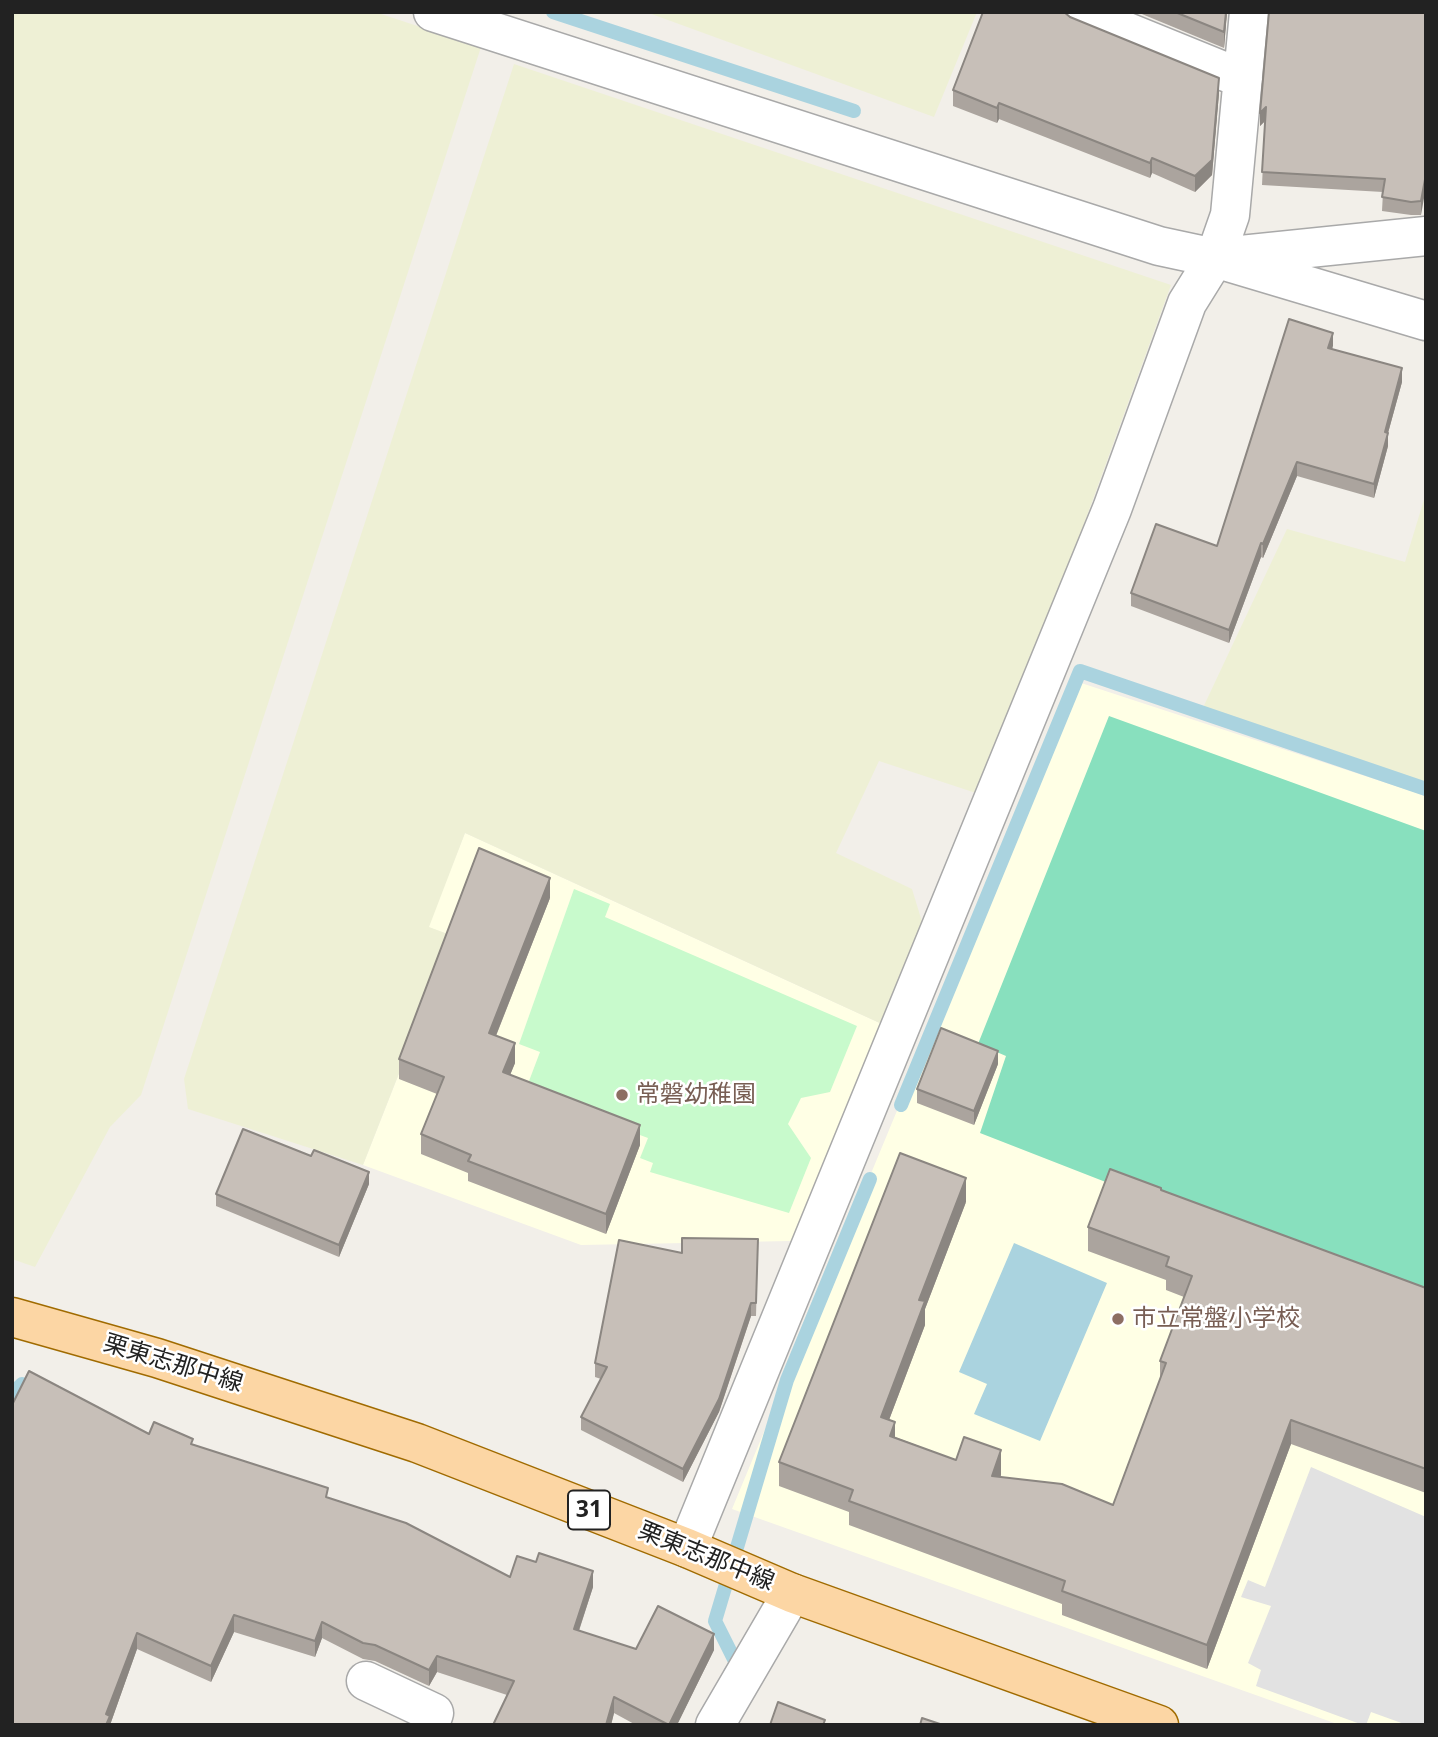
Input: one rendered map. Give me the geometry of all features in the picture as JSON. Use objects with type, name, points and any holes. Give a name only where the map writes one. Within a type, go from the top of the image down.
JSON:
[{"type":"main road","name":"栗東志那中線","points":[[12,1317],[158,1358],[417,1443],[687,1548],[792,1593],[1159,1725]]},
{"type":"street","points":[[433,12],[489,18],[1159,246],[1215,258],[1426,321]]},
{"type":"street","points":[[1078,12],[1243,79]]},
{"type":"street","points":[[687,1548],[1112,509],[1187,303],[1215,258],[1230,215],[1249,12]]},
{"type":"street","points":[[1215,258],[1426,236]]},
{"type":"street","points":[[715,1725],[792,1593]]},
{"type":"street","points":[[366,1681],[434,1713],[430,1725]]},
{"type":"shaded area","points":[[12,12],[375,12],[481,47],[141,1095],[110,1127],[35,1267],[12,1259]]},
{"type":"shaded area","points":[[646,12],[977,12],[934,117]]},
{"type":"shaded area","points":[[514,64],[1171,285],[985,796],[879,761],[836,853],[912,889],[923,925],[884,1025],[465,833],[429,927],[453,936],[363,1165],[188,1109],[184,1079]]},
{"type":"shaded area","points":[[1426,493],[1426,782],[1200,714],[1287,529],[1405,562]]},
{"type":"shaded area","name":"市立常盤小学校","points":[[1075,681],[1426,796],[1426,1725],[1340,1725],[732,1509]]},
{"type":"shaded area","name":"常磐幼稚園","points":[[465,833],[884,1025],[791,1241],[581,1245],[363,1165],[453,936],[428,927]]},
{"type":"shaded area","points":[[1311,1467],[1426,1517],[1426,1725],[1407,1725],[1371,1712],[1366,1725],[1363,1725],[1256,1686],[1261,1670],[1248,1663],[1271,1606],[1241,1597],[1248,1580],[1265,1587]]},
{"type":"green space","points":[[1109,716],[1426,831],[1426,1307],[980,1133],[1006,1056],[978,1044]]},
{"type":"green space","points":[[574,889],[610,904],[605,917],[857,1026],[830,1092],[801,1098],[788,1124],[811,1158],[789,1213],[650,1172],[653,1163],[640,1158],[648,1138],[551,1102],[554,1095],[529,1081],[540,1052],[519,1044]]},
{"type":"water","points":[[1014,1243],[1107,1283],[1040,1441],[974,1414],[987,1384],[959,1372]]},
{"type":"building","points":[[983,12],[1064,12],[1070,17],[1219,78],[1212,160],[1195,176],[1152,158],[1150,163],[999,103],[997,108],[953,90]]},
{"type":"building","points":[[1175,12],[1226,12],[1224,32]]},
{"type":"building","points":[[1269,12],[1426,12],[1426,174],[1421,201],[1382,197],[1385,179],[1262,172],[1266,107],[1260,113]]},
{"type":"building","points":[[1289,319],[1333,333],[1328,348],[1402,368],[1374,484],[1297,462],[1263,544],[1261,543],[1229,630],[1131,593],[1156,524],[1217,546]]},
{"type":"building","points":[[479,848],[550,878],[489,1033],[515,1043],[503,1072],[640,1125],[606,1214],[468,1161],[471,1155],[421,1134],[444,1077],[399,1059]]},
{"type":"building","points":[[941,1028],[998,1051],[974,1111],[917,1089]]},
{"type":"building","points":[[243,1129],[311,1156],[314,1150],[369,1172],[339,1245],[216,1194]]},
{"type":"building","points":[[900,1153],[966,1178],[919,1300],[925,1301],[881,1417],[895,1422],[890,1436],[956,1460],[964,1437],[1001,1450],[992,1476],[1062,1484],[1113,1505],[1166,1363],[1160,1361],[1192,1276],[1166,1266],[1169,1257],[1088,1227],[1110,1169],[1426,1288],[1426,1469],[1291,1420],[1207,1645],[1062,1591],[1065,1581],[849,1501],[853,1490],[779,1462]]},
{"type":"building","points":[[682,1238],[758,1239],[756,1303],[751,1303],[719,1399],[683,1469],[581,1417],[607,1367],[595,1363],[619,1240],[682,1253]]},
{"type":"building","points":[[29,1371],[149,1434],[154,1422],[193,1439],[191,1444],[328,1488],[326,1497],[406,1523],[510,1577],[517,1556],[536,1562],[539,1553],[593,1571],[574,1629],[636,1649],[658,1606],[714,1634],[669,1725],[614,1697],[606,1725],[493,1725],[514,1681],[437,1656],[429,1670],[375,1645],[363,1643],[322,1622],[315,1641],[234,1615],[211,1666],[137,1633],[106,1714],[110,1716],[106,1725],[12,1725],[12,1405]]},
{"type":"building","points":[[778,1702],[825,1720],[823,1725],[770,1725]]},
{"type":"building","points":[[922,1718],[943,1725],[920,1725]]},
{"type":"waterway","points":[[553,12],[854,111]]},
{"type":"waterway","points":[[1269,12],[1268,30],[1285,36]]},
{"type":"waterway","points":[[901,1105],[1080,671],[1426,789]]},
{"type":"waterway","points":[[730,1673],[736,1663],[715,1621],[787,1380],[870,1179]]},
{"type":"waterway","points":[[12,1394],[22,1384]]},
{"type":"place","name":"常磐幼稚園","points":[[622,1095]]},
{"type":"place","name":"市立常盤小学校","points":[[1118,1319]]}]
